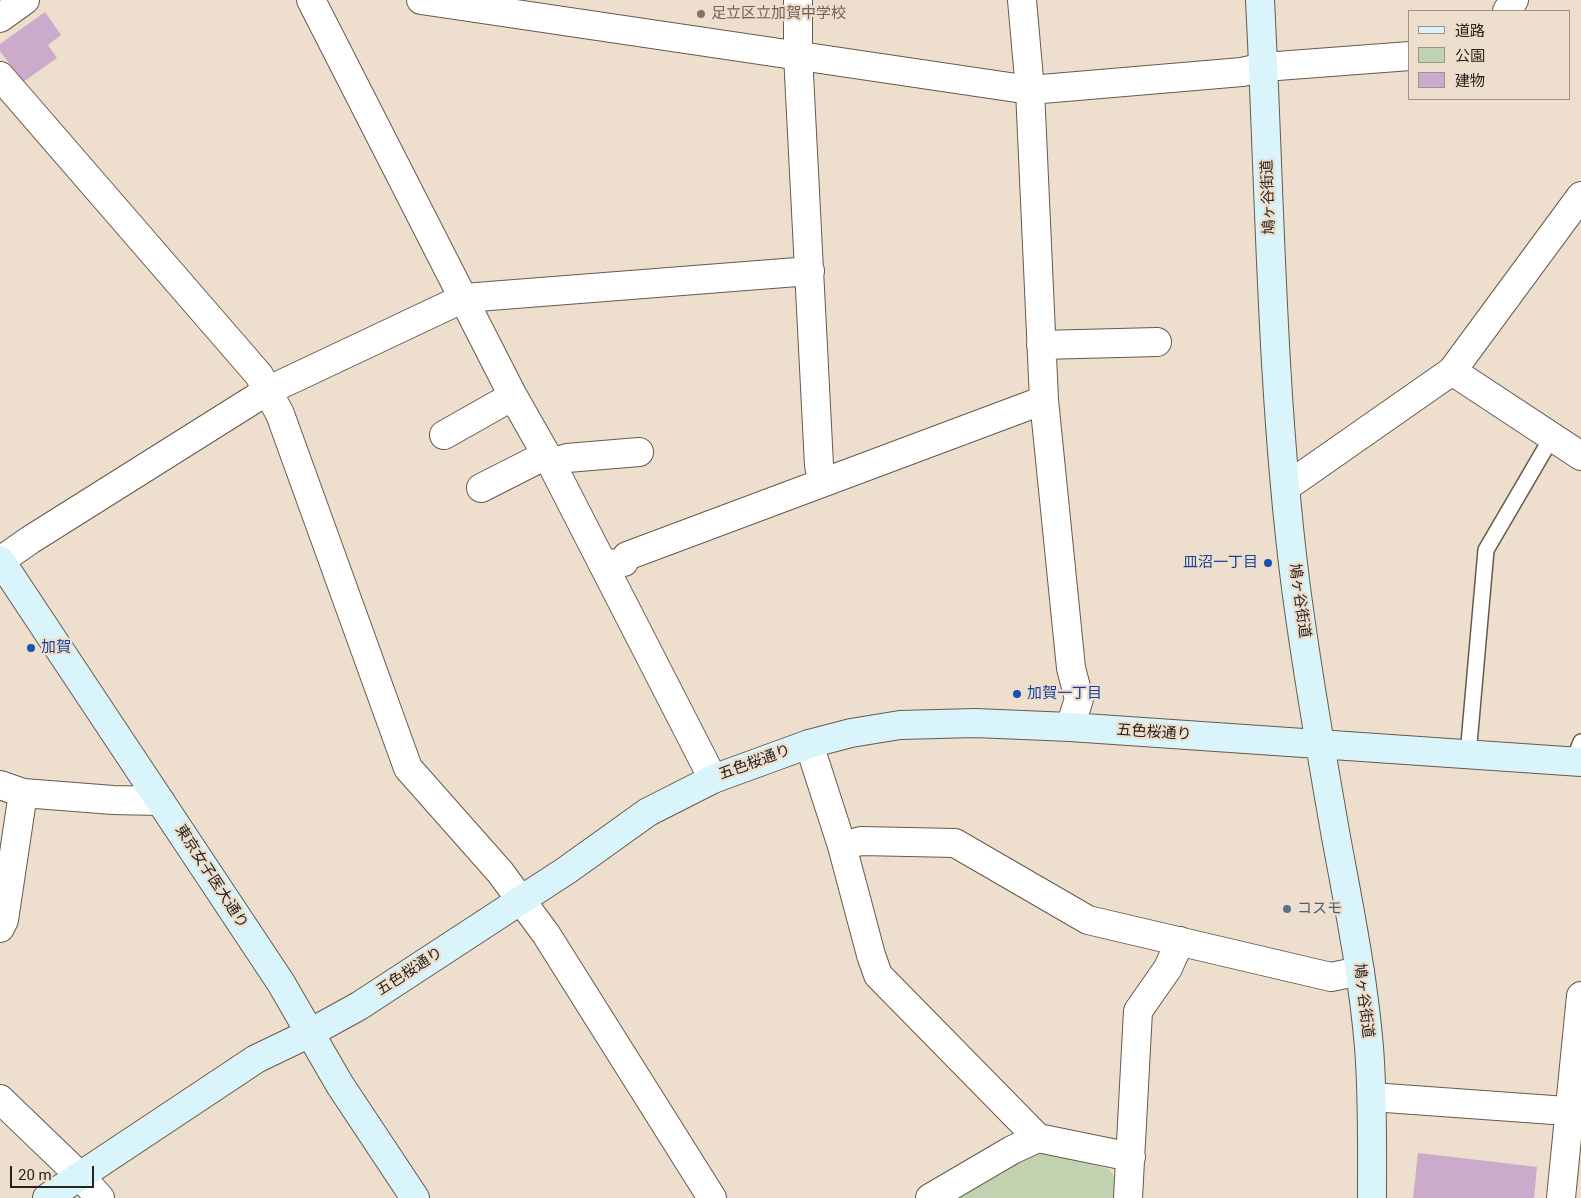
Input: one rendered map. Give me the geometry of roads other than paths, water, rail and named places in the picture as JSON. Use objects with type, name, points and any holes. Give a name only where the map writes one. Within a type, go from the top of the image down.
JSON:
[{"type":"street","points":[[0,18],[25,0]]},
{"type":"street","points":[[311,0],[513,396],[548,459],[713,779]]},
{"type":"street","points":[[422,0],[1030,90],[1242,72],[1264,67],[1408,56]]},
{"type":"street","points":[[798,0],[798,55],[819,465],[822,482]]},
{"type":"street","points":[[1022,0],[1030,90],[1044,400],[1071,668],[1079,699],[1070,727]]},
{"type":"street","name":"鳩ヶ谷街道","points":[[1260,0],[1276,359],[1286,486],[1295,580],[1320,745],[1360,971],[1372,1097],[1372,1198]]},
{"type":"street","points":[[0,76],[259,374],[280,414],[408,768],[500,872],[546,934],[712,1198]]},
{"type":"street","points":[[1286,486],[1452,371],[1577,208]]},
{"type":"street","points":[[0,560],[267,391],[464,298],[810,271]]},
{"type":"street","points":[[1041,345],[1157,342]]},
{"type":"street","points":[[1452,371],[1581,456]]},
{"type":"street","points":[[444,435],[513,396]]},
{"type":"street","points":[[603,565],[624,562],[627,556],[1044,400]]},
{"type":"street","points":[[481,488],[548,459],[639,452]]},
{"type":"street","name":"東京女子医大通り","points":[[0,560],[281,984],[308,1034],[415,1198]]},
{"type":"street","name":"五色桜通り","points":[[47,1198],[256,1059],[308,1034],[359,1006],[567,870],[648,812],[713,779],[810,744],[851,733],[900,725],[975,723],[1070,727],[1468,755],[1578,755]]},
{"type":"street","points":[[810,744],[842,846],[871,956],[878,975],[1038,1138],[1131,1158]]},
{"type":"street","points":[[0,928],[4,920],[11,789],[113,800],[160,800]]},
{"type":"street","points":[[842,846],[861,841],[955,843],[1088,920],[1331,977],[1360,971]]},
{"type":"street","points":[[1128,1198],[1138,1011],[1168,968],[1180,942]]},
{"type":"street","points":[[1561,1198],[1575,1112],[1581,996]]},
{"type":"street","points":[[1372,1097],[1575,1112]]},
{"type":"street","points":[[0,1099],[80,1176],[100,1198]]},
{"type":"street","points":[[930,1198],[1012,1150],[1038,1138]]},
{"type":"lane","points":[[1468,755],[1486,550],[1552,437]]},
{"type":"place","name":"足立区立加賀中学校","points":[[701,14]]},
{"type":"place","name":"皿沼一丁目","points":[[1268,563]]},
{"type":"place","name":"加賀","points":[[31,648]]},
{"type":"place","name":"加賀一丁目","points":[[1017,694]]},
{"type":"place","name":"コスモ","points":[[1287,909]]}]
